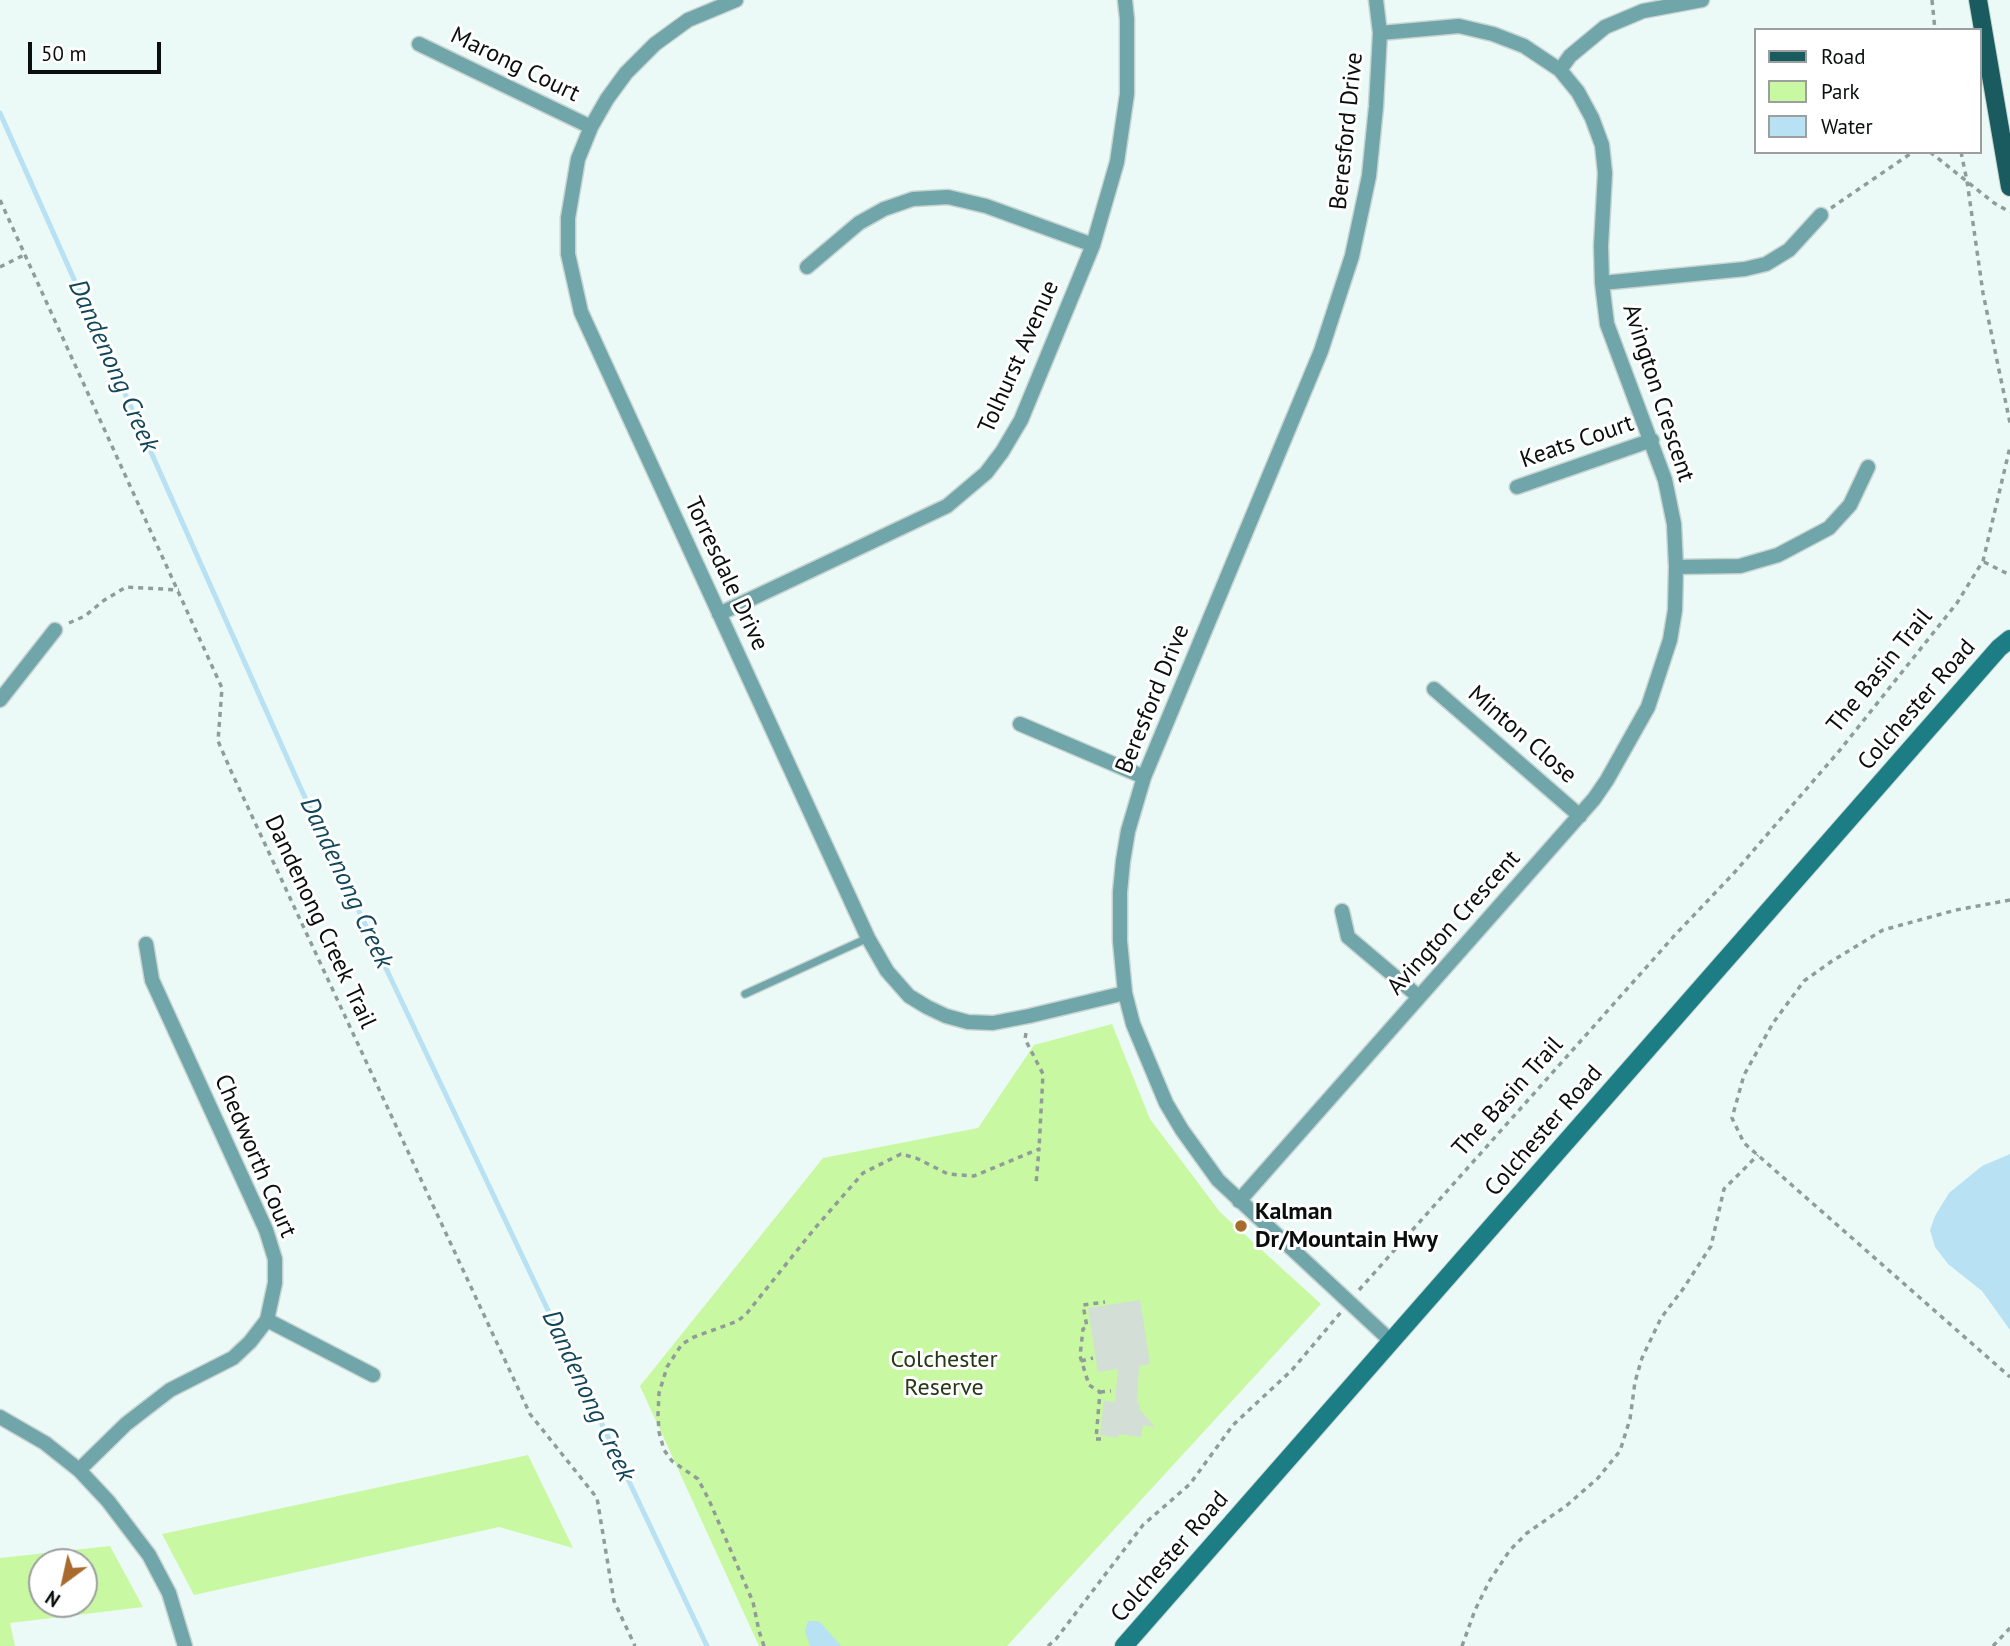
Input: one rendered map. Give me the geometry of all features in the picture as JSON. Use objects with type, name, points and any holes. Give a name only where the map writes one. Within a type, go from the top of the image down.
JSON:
[{"type":"main road","points":[[1979,0],[2010,187]]},
{"type":"main road","name":"Colchester Road","points":[[1124,1646],[2005,643],[2010,632]]},
{"type":"street","name":"Torresdale Drive","points":[[736,0],[688,20],[655,44],[626,73],[591,127],[578,159],[568,218],[568,254],[574,289],[596,348],[868,938],[887,971],[909,996],[946,1016],[968,1022],[993,1023],[1125,993]]},
{"type":"street","name":"Tolhurst Avenue","points":[[719,614],[947,506],[986,473],[1002,452],[1021,420],[1093,245],[1117,162],[1126,93],[1125,0]]},
{"type":"street","name":"Beresford Drive","points":[[1376,0],[1380,33],[1369,176],[1352,256],[1321,351],[1144,777],[1128,831],[1120,892],[1120,942],[1125,993],[1133,1024],[1166,1103],[1182,1130],[1218,1180],[1392,1342]]},
{"type":"street","points":[[1560,70],[1570,56],[1605,27],[1643,11],[1702,0]]},
{"type":"street","name":"Avington Crescent","points":[[1239,1201],[1580,816],[1607,780],[1648,707],[1670,640],[1675,610],[1674,524],[1665,480],[1608,324],[1602,283],[1605,173],[1602,145],[1592,118],[1578,92],[1560,70],[1524,46],[1493,34],[1459,26],[1380,33]]},
{"type":"street","name":"Marong Court","points":[[419,44],[591,127]]},
{"type":"street","points":[[807,267],[859,223],[884,209],[913,200],[948,197],[986,206],[1093,245]]},
{"type":"street","points":[[1602,283],[1745,269],[1766,264],[1789,250],[1821,215]]},
{"type":"street","name":"Keats Court","points":[[1517,487],[1652,440]]},
{"type":"street","points":[[1676,567],[1740,566],[1788,550],[1829,528],[1850,505],[1868,467]]},
{"type":"street","points":[[0,700],[55,630]]},
{"type":"street","name":"Minton Close","points":[[1434,689],[1580,816]]},
{"type":"street","points":[[1020,724],[1144,777]]},
{"type":"street","points":[[1342,911],[1348,937],[1419,997]]},
{"type":"street","name":"Chedworth Court","points":[[79,1470],[127,1424],[170,1390],[233,1358],[250,1342],[267,1320],[275,1283],[275,1259],[269,1240],[152,980],[146,944]]},
{"type":"street","points":[[267,1320],[373,1376]]},
{"type":"street","points":[[0,1417],[45,1443],[79,1470],[108,1501],[149,1555],[169,1593],[186,1646]]},
{"type":"lane","points":[[744,994],[868,938]]},
{"type":"path","points":[[1932,0],[1935,28]]},
{"type":"path","points":[[1821,215],[1910,154]]},
{"type":"path","points":[[1933,154],[1993,203],[2010,212]]},
{"type":"path","points":[[1961,154],[1983,293],[2010,423]]},
{"type":"path","name":"Dandenong Creek Trail","points":[[0,200],[222,688],[218,741],[231,771],[530,1414],[597,1498],[614,1601],[635,1646]]},
{"type":"path","points":[[0,267],[26,254]]},
{"type":"path","name":"The Basin Trail","points":[[1048,1646],[1143,1525],[1190,1484],[1233,1424],[1292,1370],[1350,1301],[1675,935],[1734,873],[1840,750],[1957,603],[1983,561],[2010,447]]},
{"type":"path","points":[[1983,561],[2010,575]]},
{"type":"path","points":[[55,630],[86,616],[103,601],[126,587],[179,590]]},
{"type":"path","points":[[2010,900],[1956,910],[1883,930],[1804,981],[1773,1023],[1744,1075],[1732,1118],[1744,1143],[2010,1377]]},
{"type":"path","points":[[1029,1016],[1025,1039],[1043,1074],[1036,1184]]},
{"type":"path","points":[[764,1646],[753,1602],[709,1500],[698,1479],[672,1461],[664,1450],[658,1415],[659,1393],[667,1367],[682,1344],[738,1321],[747,1313],[863,1173],[901,1154],[916,1158],[948,1174],[974,1176],[1040,1149]]},
{"type":"path","points":[[1462,1646],[1490,1580],[1510,1550],[1527,1533],[1566,1506],[1598,1478],[1620,1451],[1630,1419],[1635,1382],[1642,1358],[1661,1318],[1684,1289],[1710,1245],[1724,1189],[1758,1155]]},
{"type":"path","points":[[1105,1301],[1083,1305],[1087,1327],[1083,1329],[1080,1356],[1090,1385],[1100,1392],[1111,1391]]},
{"type":"path","points":[[1081,1361],[1093,1358]]},
{"type":"path","points":[[1100,1392],[1096,1439],[1101,1439]]},
{"type":"path","points":[[1993,1646],[2010,1628]]},
{"type":"green space","name":"Colchester Reserve","points":[[1112,1024],[1150,1119],[1220,1212],[1321,1304],[1007,1646],[759,1646],[640,1386],[823,1158],[978,1128],[1034,1045]]},
{"type":"green space","points":[[528,1455],[573,1548],[499,1527],[194,1595],[162,1534]]},
{"type":"green space","points":[[110,1546],[143,1607],[98,1612],[98,1548],[92,1548]]},
{"type":"green space","points":[[28,1555],[28,1618],[52,1618],[10,1623],[15,1646],[0,1646],[0,1558]]},
{"type":"water","points":[[2010,1154],[2010,1330],[1982,1291],[1948,1264],[1935,1247],[1930,1230],[1949,1193],[1982,1166]]},
{"type":"water","points":[[808,1621],[819,1621],[841,1646],[810,1646],[805,1631]]},
{"type":"building","points":[[1140,1300],[1150,1364],[1139,1366],[1137,1403],[1155,1427],[1143,1425],[1141,1437],[1119,1434],[1118,1438],[1100,1435],[1104,1401],[1115,1402],[1118,1369],[1098,1372],[1088,1308]]},
{"type":"waterway","name":"Dandenong Creek","points":[[0,113],[302,791],[707,1646]]},
{"type":"place","name":"Kalman Dr/Mountain Hwy","points":[[1241,1226]]}]
